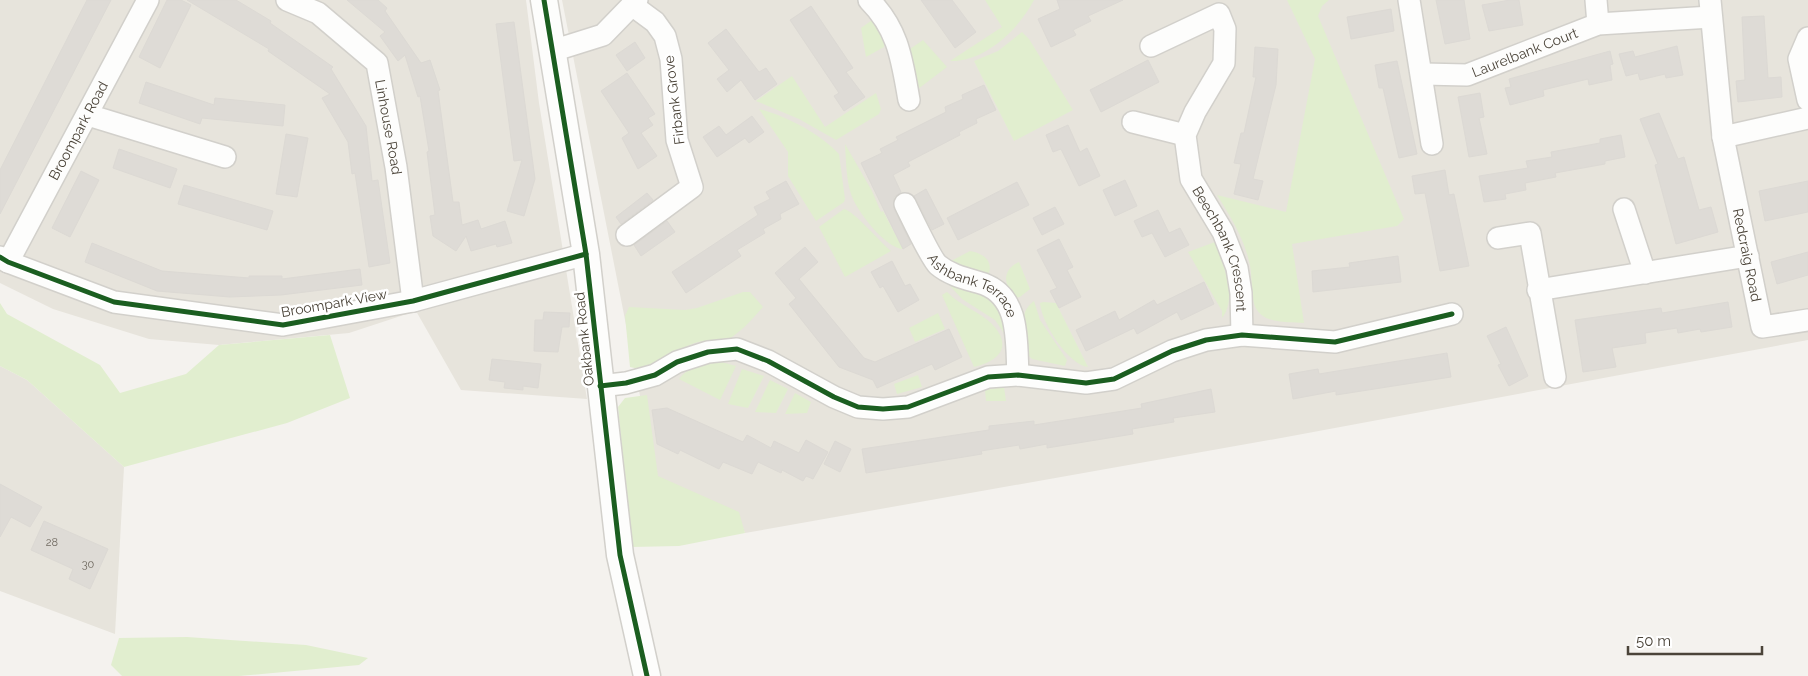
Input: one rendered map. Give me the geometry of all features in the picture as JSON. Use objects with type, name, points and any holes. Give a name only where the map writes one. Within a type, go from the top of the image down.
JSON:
[{"type":"street","name":"Broompark Road","points":[[4,259],[88,115],[148,0]]},
{"type":"street","name":"Linhouse Road","points":[[287,0],[318,13],[377,64],[396,167],[414,301]]},
{"type":"street","name":"Oakbank Road","points":[[544,0],[586,254],[620,555],[647,676]]},
{"type":"street","points":[[869,0],[884,15],[898,44],[909,100]]},
{"type":"street","points":[[1410,0],[1432,144]]},
{"type":"street","points":[[1596,0],[1598,24]]},
{"type":"street","name":"Firbank Grove","points":[[552,51],[603,35],[635,2],[655,22],[665,36],[672,68],[677,140],[692,188],[627,236]]},
{"type":"street","name":"Laurelbank Court","points":[[1422,74],[1467,75],[1598,24],[1710,9]]},
{"type":"street","name":"Redcraig Road","points":[[1710,9],[1723,137],[1762,327],[1808,320]]},
{"type":"street","points":[[1133,122],[1185,134],[1195,112],[1224,63],[1225,29],[1218,14],[1151,46]]},
{"type":"street","points":[[1808,38],[1799,59],[1808,100]]},
{"type":"street","points":[[88,115],[225,158]]},
{"type":"street","points":[[1723,137],[1808,118]]},
{"type":"street","name":"Beechbank Crescent","points":[[1185,134],[1191,179],[1224,232],[1237,268],[1241,293],[1242,335]]},
{"type":"street","name":"Ashbank Terrace","points":[[905,204],[937,264],[956,276],[986,285],[1005,300],[1015,321],[1018,375]]},
{"type":"street","points":[[1624,209],[1645,273]]},
{"type":"street","points":[[1498,238],[1530,233],[1538,290],[1555,377]]},
{"type":"street","name":"Broompark View","points":[[4,259],[114,302],[283,325],[414,301],[586,254]]},
{"type":"street","points":[[1538,290],[1748,256]]},
{"type":"street","points":[[600,386],[626,383],[655,375],[677,362],[708,352],[737,349],[768,361],[834,397],[858,407],[883,409],[908,407],[988,377],[1018,375],[1086,383],[1114,379],[1172,351],[1206,340],[1242,335],[1335,342],[1452,314]]},
{"type":"shaded area","points":[[0,0],[526,0],[539,103],[587,399],[461,390],[416,311],[349,333],[219,345],[149,339],[53,309],[0,283]]},
{"type":"shaded area","points":[[562,0],[1808,0],[1808,340],[1281,438],[745,533],[737,513],[656,477]]},
{"type":"shaded area","points":[[0,366],[27,380],[124,467],[115,634],[0,591]]},
{"type":"green space","points":[[985,0],[1034,0],[1028,11],[1000,42],[976,56],[950,61],[1002,27]]},
{"type":"green space","points":[[1287,0],[1329,0],[1322,6],[1318,16],[1404,219],[1397,226],[1292,244],[1304,323],[1272,320],[1261,315],[1257,310],[1253,300],[1250,266],[1243,243],[1217,195],[1286,212],[1315,59]]},
{"type":"green space","points":[[875,18],[885,41],[884,47],[866,57],[861,28]]},
{"type":"green space","points":[[1022,32],[1029,39],[1073,110],[1014,141],[974,61],[998,51]]},
{"type":"green space","points":[[923,40],[947,67],[918,89],[910,49]]},
{"type":"green space","points":[[792,76],[825,127],[876,93],[881,109],[879,114],[836,140],[799,119],[756,101]]},
{"type":"green space","points":[[759,109],[802,126],[822,139],[839,154],[844,202],[816,221],[788,176],[788,152]]},
{"type":"green space","points":[[845,144],[903,249],[896,247],[880,235],[865,218],[854,201],[848,182]]},
{"type":"green space","points":[[844,209],[860,221],[891,251],[845,277],[819,227]]},
{"type":"green space","points":[[1215,242],[1225,270],[1229,291],[1227,310],[1222,318],[1222,311],[1188,252]]},
{"type":"green space","points":[[970,251],[982,255],[988,260],[989,273],[976,276],[951,261]]},
{"type":"green space","points":[[1019,262],[1030,289],[1020,297],[1015,298],[1008,288],[1006,278],[1009,269]]},
{"type":"green space","points":[[942,277],[984,296],[1000,306],[1008,339],[995,320],[962,299]]},
{"type":"green space","points":[[743,292],[750,292],[763,307],[745,327],[732,337],[720,341],[698,342],[689,345],[657,364],[648,367],[630,367],[625,316],[629,307],[685,310],[697,308]]},
{"type":"green space","points":[[947,292],[992,324],[1002,339],[1001,352],[997,357],[974,367],[942,295]]},
{"type":"green space","points":[[1034,301],[1040,320],[1067,360],[1065,366],[1032,359],[1028,355],[1023,319],[1028,306]]},
{"type":"green space","points":[[0,303],[7,314],[100,365],[120,393],[186,374],[219,345],[330,335],[350,398],[287,423],[124,467],[27,380],[0,366]]},
{"type":"green space","points":[[1040,303],[1056,303],[1088,367],[1072,359],[1050,331]]},
{"type":"green space","points":[[938,313],[945,329],[915,342],[909,328]]},
{"type":"green space","points":[[718,361],[736,366],[720,400],[679,379],[696,366]]},
{"type":"green space","points":[[742,369],[764,376],[748,408],[728,404]]},
{"type":"green space","points":[[918,375],[922,387],[897,394],[894,384]]},
{"type":"green space","points":[[770,380],[788,389],[776,413],[755,412]]},
{"type":"green space","points":[[1004,387],[1006,401],[986,401],[985,390]]},
{"type":"green space","points":[[795,393],[811,402],[807,413],[785,414]]},
{"type":"green space","points":[[647,395],[658,476],[739,512],[745,533],[679,546],[631,547],[618,407],[625,398]]},
{"type":"green space","points":[[187,637],[306,645],[368,658],[359,665],[239,676],[122,676],[111,665],[119,638]]},
{"type":"building","points":[[87,0],[111,0],[0,214],[0,170]]},
{"type":"building","points":[[167,0],[181,0],[191,5],[160,68],[139,57]]},
{"type":"building","points":[[187,0],[236,0],[271,21],[270,23],[333,67],[331,69],[366,126],[372,181],[378,180],[390,263],[369,267],[355,173],[352,174],[348,142],[322,98],[330,94],[268,51],[269,49]]},
{"type":"building","points":[[347,0],[378,0],[387,8],[385,11],[421,63],[430,60],[440,90],[438,91],[453,202],[459,202],[462,225],[478,220],[481,229],[505,221],[512,243],[497,247],[496,244],[471,251],[466,236],[456,251],[433,236],[430,216],[435,215],[427,152],[429,151],[420,96],[418,97],[405,55],[398,61],[380,36],[385,32]]},
{"type":"building","points":[[921,0],[952,0],[976,32],[955,48]]},
{"type":"building","points":[[1057,0],[1123,0],[1088,16],[1091,21],[1073,30],[1076,35],[1051,47],[1038,19],[1060,9]]},
{"type":"building","points":[[1436,0],[1464,0],[1470,39],[1445,44]]},
{"type":"building","points":[[1519,0],[1523,25],[1489,31],[1482,5]]},
{"type":"building","points":[[811,6],[853,68],[846,72],[865,97],[844,111],[834,96],[839,93],[790,20]]},
{"type":"building","points":[[1391,9],[1394,31],[1351,39],[1347,17]]},
{"type":"building","points":[[1764,16],[1768,78],[1781,77],[1782,97],[1738,102],[1736,81],[1745,80],[1742,17]]},
{"type":"building","points":[[514,22],[535,179],[524,216],[507,211],[522,160],[514,161],[496,24]]},
{"type":"building","points":[[726,29],[759,72],[766,68],[777,84],[755,100],[741,80],[727,92],[717,79],[729,70],[708,43]]},
{"type":"building","points":[[635,42],[645,58],[627,71],[616,55]]},
{"type":"building","points":[[1677,46],[1683,75],[1666,78],[1665,74],[1640,80],[1638,73],[1626,76],[1619,54],[1633,51],[1635,57]]},
{"type":"building","points":[[1255,47],[1278,49],[1276,85],[1253,179],[1263,181],[1258,200],[1234,194],[1241,164],[1234,163],[1241,133],[1244,133],[1256,77],[1253,77]]},
{"type":"building","points":[[1610,51],[1613,64],[1610,65],[1612,80],[1589,85],[1588,79],[1543,90],[1544,96],[1510,105],[1505,88],[1511,87],[1509,79]]},
{"type":"building","points":[[1148,60],[1159,82],[1101,112],[1090,90]]},
{"type":"building","points":[[1397,61],[1417,154],[1399,158],[1383,88],[1379,88],[1375,65]]},
{"type":"building","points":[[627,73],[655,114],[648,118],[653,125],[641,133],[657,156],[638,169],[622,138],[629,133],[601,91]]},
{"type":"building","points":[[146,82],[214,105],[215,98],[285,105],[283,126],[202,118],[200,124],[139,103]]},
{"type":"building","points":[[984,85],[996,110],[976,119],[977,123],[959,132],[960,135],[908,162],[910,166],[893,175],[901,192],[894,197],[894,209],[911,244],[903,249],[861,163],[882,153],[880,149],[898,140],[896,137],[946,112],[945,107],[963,99],[962,95]]},
{"type":"building","points":[[1480,93],[1484,117],[1479,118],[1487,154],[1469,157],[1458,97]]},
{"type":"building","points":[[1659,113],[1678,159],[1684,157],[1699,210],[1711,207],[1718,232],[1676,244],[1655,165],[1658,164],[1640,119]]},
{"type":"building","points":[[752,116],[764,132],[749,143],[745,138],[717,157],[703,137],[719,126],[726,135]]},
{"type":"building","points":[[1068,125],[1080,152],[1087,148],[1100,176],[1079,186],[1061,149],[1053,152],[1046,135]]},
{"type":"building","points":[[286,134],[308,138],[297,197],[276,194]]},
{"type":"building","points":[[1621,135],[1625,157],[1605,161],[1605,164],[1555,173],[1556,177],[1525,183],[1526,190],[1505,194],[1506,199],[1484,202],[1479,176],[1528,168],[1526,161],[1552,157],[1551,152],[1600,143],[1600,139]]},
{"type":"building","points":[[119,149],[177,169],[170,188],[113,168]]},
{"type":"building","points":[[1445,170],[1449,195],[1454,194],[1469,266],[1440,271],[1425,193],[1415,194],[1412,176]]},
{"type":"building","points":[[81,171],[99,180],[70,237],[52,228]]},
{"type":"building","points":[[1125,180],[1137,206],[1115,216],[1103,190]]},
{"type":"building","points":[[786,181],[799,204],[780,214],[781,219],[763,229],[765,233],[737,250],[741,256],[686,293],[672,272],[758,215],[754,207],[770,199],[766,192]]},
{"type":"building","points":[[1808,181],[1808,212],[1765,221],[1759,191]]},
{"type":"building","points":[[1017,182],[1029,205],[958,240],[947,218]]},
{"type":"building","points":[[184,185],[273,211],[267,230],[178,204]]},
{"type":"building","points":[[926,189],[944,224],[932,230],[914,196]]},
{"type":"building","points":[[647,193],[653,200],[621,224],[616,217]]},
{"type":"building","points":[[1055,207],[1064,224],[1042,235],[1033,218]]},
{"type":"building","points":[[1158,210],[1169,233],[1180,228],[1189,245],[1165,257],[1152,233],[1142,237],[1134,221]]},
{"type":"building","points":[[667,221],[675,232],[641,256],[634,245]]},
{"type":"building","points":[[1059,239],[1073,267],[1067,270],[1081,297],[1059,308],[1050,291],[1057,288],[1037,250]]},
{"type":"building","points":[[92,243],[162,271],[249,278],[249,276],[282,276],[282,279],[360,269],[362,285],[281,295],[230,297],[157,291],[85,262]]},
{"type":"building","points":[[805,247],[818,262],[799,279],[864,358],[875,362],[949,329],[962,357],[935,370],[932,364],[877,388],[873,380],[839,367],[789,304],[796,298],[775,273]]},
{"type":"building","points":[[1808,252],[1808,275],[1777,284],[1771,262]]},
{"type":"building","points":[[1398,256],[1401,282],[1313,292],[1312,271],[1350,267],[1349,263]]},
{"type":"building","points":[[892,261],[905,286],[910,284],[919,300],[898,312],[883,286],[880,288],[871,272]]},
{"type":"building","points":[[1204,282],[1214,304],[1181,320],[1177,312],[1137,334],[1134,328],[1086,351],[1076,330],[1115,311],[1119,320],[1154,300],[1157,305]]},
{"type":"building","points":[[1728,302],[1732,327],[1701,332],[1700,329],[1678,333],[1677,328],[1645,333],[1646,343],[1612,348],[1616,367],[1583,372],[1575,320],[1661,308],[1662,313]]},
{"type":"building","points":[[544,312],[570,313],[569,327],[562,327],[558,352],[534,351],[535,320],[543,320]]},
{"type":"building","points":[[1506,327],[1528,376],[1509,386],[1498,365],[1501,364],[1487,336]]},
{"type":"building","points":[[1447,353],[1451,377],[1336,395],[1336,391],[1293,399],[1289,374],[1318,369],[1319,374]]},
{"type":"building","points":[[492,359],[541,364],[538,388],[523,386],[523,390],[504,388],[505,382],[489,380]]},
{"type":"building","points":[[1211,389],[1215,412],[1173,418],[1174,422],[1132,429],[1133,434],[1047,448],[1047,444],[1020,449],[1019,445],[981,451],[982,454],[866,473],[862,449],[989,430],[989,426],[1034,421],[1034,425],[1142,408],[1141,404]]},
{"type":"building","points":[[667,408],[743,442],[747,435],[771,448],[774,441],[799,453],[806,440],[828,452],[813,479],[806,476],[803,481],[782,470],[781,473],[758,462],[752,474],[723,462],[719,469],[680,450],[678,454],[657,444],[652,410]]},
{"type":"building","points":[[835,441],[851,449],[840,472],[824,464]]},
{"type":"building","points":[[0,484],[42,507],[30,527],[11,517],[0,537]]},
{"type":"building","points":[[44,521],[108,549],[90,589],[69,579],[73,569],[31,550]]},
{"type":"cycle path","points":[[544,0],[586,254],[620,555],[647,676]]},
{"type":"cycle path","points":[[0,257],[8,262],[114,302],[283,325],[413,301],[586,254]]},
{"type":"cycle path","points":[[600,386],[626,383],[655,375],[677,362],[708,352],[737,349],[768,361],[834,397],[858,407],[883,409],[908,407],[988,377],[1018,375],[1086,383],[1114,379],[1172,351],[1206,340],[1242,335],[1335,342],[1452,314]]}]
